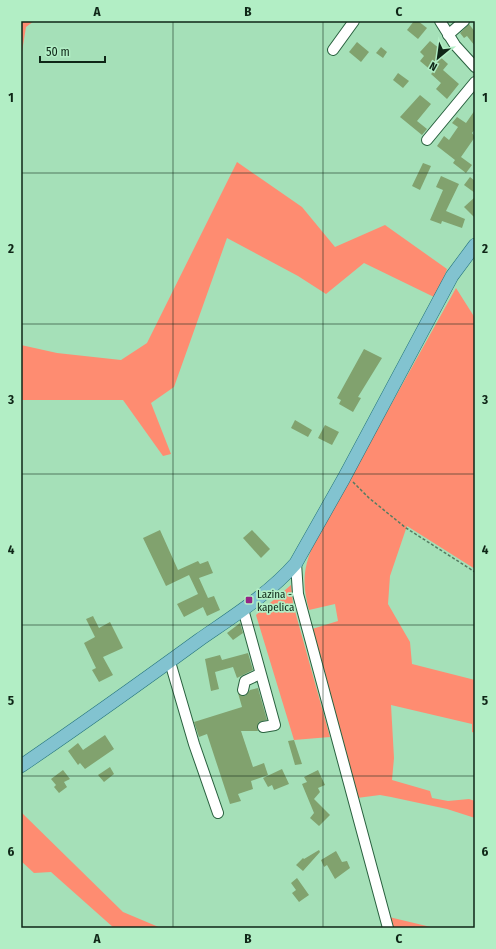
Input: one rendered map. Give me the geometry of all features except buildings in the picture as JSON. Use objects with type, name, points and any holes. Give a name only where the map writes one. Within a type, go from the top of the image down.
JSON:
[{"type":"main road","points":[[21,766],[89,720],[243,609],[280,581],[296,563],[344,478],[452,276],[475,245]]},
{"type":"street","points":[[333,50],[354,21]]},
{"type":"street","points":[[440,21],[448,35],[475,66]]},
{"type":"street","points":[[448,35],[464,21]]},
{"type":"street","points":[[427,140],[475,82]]},
{"type":"street","points":[[296,563],[298,594],[388,928]]},
{"type":"street","points":[[243,609],[275,725],[263,727]]},
{"type":"street","points":[[170,662],[194,744],[218,813]]},
{"type":"street","points":[[244,690],[245,681],[260,674]]},
{"type":"path","points":[[344,478],[355,483],[369,498],[406,528],[475,572]]},
{"type":"shaded area","points":[[21,21],[34,21],[26,27],[21,58]]},
{"type":"shaded area","points":[[237,162],[302,207],[335,247],[385,225],[447,269],[436,298],[364,263],[326,294],[298,276],[227,238],[174,387],[151,403],[171,454],[163,456],[123,400],[21,400],[21,345],[57,353],[121,360],[147,343]]},
{"type":"shaded area","points":[[456,288],[475,318],[475,569],[407,526],[390,576],[388,604],[410,642],[412,664],[475,680],[475,733],[472,732],[472,724],[391,705],[394,758],[392,780],[430,791],[432,798],[448,801],[469,799],[475,801],[475,818],[447,809],[380,795],[357,798],[312,629],[338,621],[335,604],[309,610],[305,592],[306,568],[314,543]]},
{"type":"shaded area","points":[[291,585],[293,604],[330,737],[294,740],[256,615]]},
{"type":"shaded area","points":[[21,812],[123,912],[161,928],[114,928],[51,872],[34,873],[21,861]]},
{"type":"shaded area","points":[[389,917],[435,928],[392,928]]},
{"type":"place","name":"Lazina - kapelica","points":[[249,600]]}]
